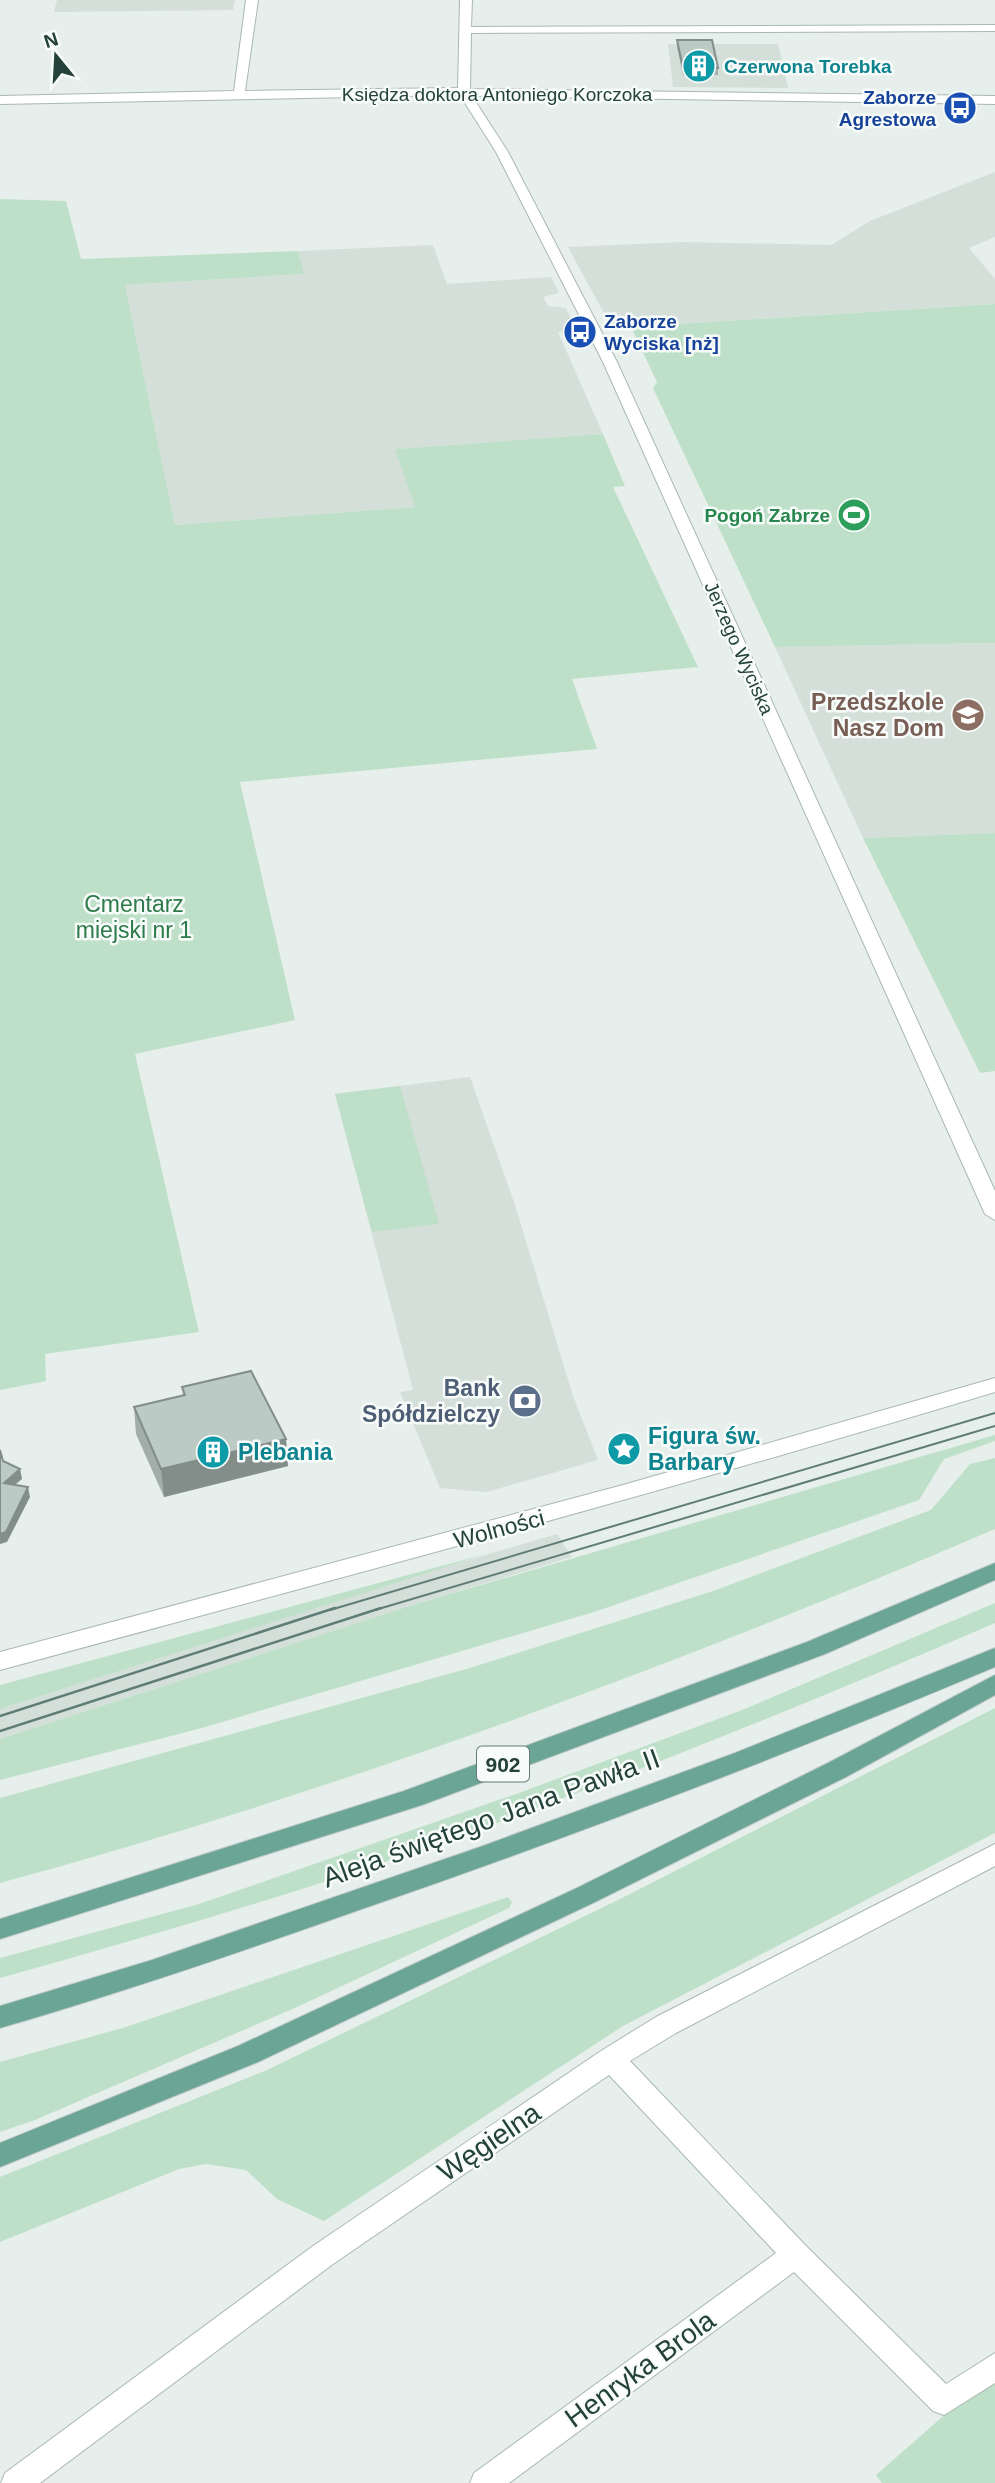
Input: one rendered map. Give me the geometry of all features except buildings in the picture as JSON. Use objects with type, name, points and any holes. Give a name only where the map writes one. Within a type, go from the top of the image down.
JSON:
[{"type":"main road","name":"Aleja świętego Jana Pawła II","points":[[0,1929],[413,1798],[816,1648],[995,1571]]},
{"type":"main road","name":"Aleja świętego Jana Pawła II","points":[[0,2018],[87,1993],[490,1856],[811,1734],[995,1657]]},
{"type":"main road","points":[[0,2155],[248,2054],[573,1901],[837,1770],[995,1684]]},
{"type":"street","points":[[239,95],[252,0]]},
{"type":"street","points":[[464,92],[466,0]]},
{"type":"street","points":[[467,30],[995,28]]},
{"type":"street","name":"Księdza doktora Antoniego Korczoka","points":[[0,100],[464,92],[995,100]]},
{"type":"street","name":"Jerzego Wyciska","points":[[464,92],[502,152],[610,362],[995,1214]]},
{"type":"street","name":"Wolności","points":[[0,1661],[528,1522],[786,1449],[995,1385]]},
{"type":"street","name":"Węgielna","points":[[16,2483],[323,2255],[611,2059],[666,2025],[995,1854]]},
{"type":"street","points":[[611,2059],[796,2255],[944,2402],[995,2366]]},
{"type":"street","name":"Henryka Brola","points":[[485,2483],[796,2255]]},
{"type":"shaded area","points":[[57,0],[235,0],[233,10],[54,12]]},
{"type":"shaded area","points":[[668,44],[778,44],[788,88],[673,87]]},
{"type":"shaded area","points":[[995,172],[995,237],[969,248],[995,279],[995,304],[612,328],[568,247],[684,242],[831,245],[870,221]]},
{"type":"shaded area","points":[[433,245],[447,284],[551,277],[559,293],[543,297],[548,306],[566,308],[576,330],[558,332],[603,434],[396,449],[415,507],[175,525],[125,285],[303,274],[298,251]]},
{"type":"shaded area","points":[[995,643],[995,833],[863,838],[775,647]]},
{"type":"shaded area","points":[[470,1077],[515,1205],[573,1396],[598,1460],[486,1492],[440,1488],[400,1392],[413,1390],[335,1094]]},
{"type":"shaded area","points":[[557,1534],[572,1557],[416,1604],[0,1739],[0,1709],[401,1580]]},
{"type":"green space","name":"Cmentarz miejski nr 1","points":[[0,199],[66,201],[81,259],[298,251],[304,274],[125,285],[175,525],[415,507],[395,449],[603,434],[625,486],[613,487],[698,667],[572,679],[597,749],[240,782],[295,1020],[135,1054],[199,1332],[45,1354],[46,1381],[0,1390]]},
{"type":"green space","name":"Pogoń Zabrze","points":[[995,304],[995,643],[775,647],[653,388],[657,382],[631,327]]},
{"type":"green space","points":[[995,833],[995,1071],[980,1073],[863,838]]},
{"type":"green space","points":[[400,1086],[439,1224],[372,1232],[335,1094]]},
{"type":"green space","points":[[995,1435],[995,1441],[944,1459],[919,1500],[594,1612],[202,1728],[0,1780],[0,1739],[416,1604]]},
{"type":"green space","points":[[995,1458],[995,1529],[751,1630],[503,1723],[253,1808],[0,1883],[0,1798],[470,1668],[713,1591],[931,1510],[970,1464]]},
{"type":"green space","points":[[486,1554],[0,1709],[0,1685]]},
{"type":"green space","points":[[995,1603],[995,1623],[765,1720],[590,1788],[467,1834],[334,1879],[0,1978],[0,1958],[199,1904],[519,1793],[742,1710]]},
{"type":"green space","points":[[995,1708],[995,1833],[623,2026],[324,2221],[277,2199],[246,2170],[206,2164],[179,2169],[0,2242],[0,2177],[267,2070],[620,1899]]},
{"type":"green space","points":[[508,1897],[512,1902],[509,1908],[297,2007],[35,2120],[0,2132],[0,2062],[126,2027]]},
{"type":"green space","points":[[995,2383],[995,2483],[882,2483],[876,2475],[949,2411]]},
{"type":"tram line","points":[[330,1610],[995,1413]]},
{"type":"tram line","points":[[375,1610],[995,1426]]},
{"type":"tram line","points":[[0,1716],[335,1608]]},
{"type":"tram line","points":[[0,1731],[381,1608]]},
{"type":"place","name":"Czerwona Torebka","points":[[699,66]]},
{"type":"place","name":"Zaborze Agrestowa","points":[[960,108]]},
{"type":"place","name":"Zaborze Wyciska [nż]","points":[[580,332]]},
{"type":"place","name":"Pogoń Zabrze","points":[[854,515]]},
{"type":"place","name":"Przedszkole Nasz Dom","points":[[968,715]]},
{"type":"place","name":"Bank Spółdzielczy","points":[[525,1401]]},
{"type":"place","name":"Figura św. Barbary","points":[[624,1449]]},
{"type":"place","name":"Plebania","points":[[213,1452]]}]
